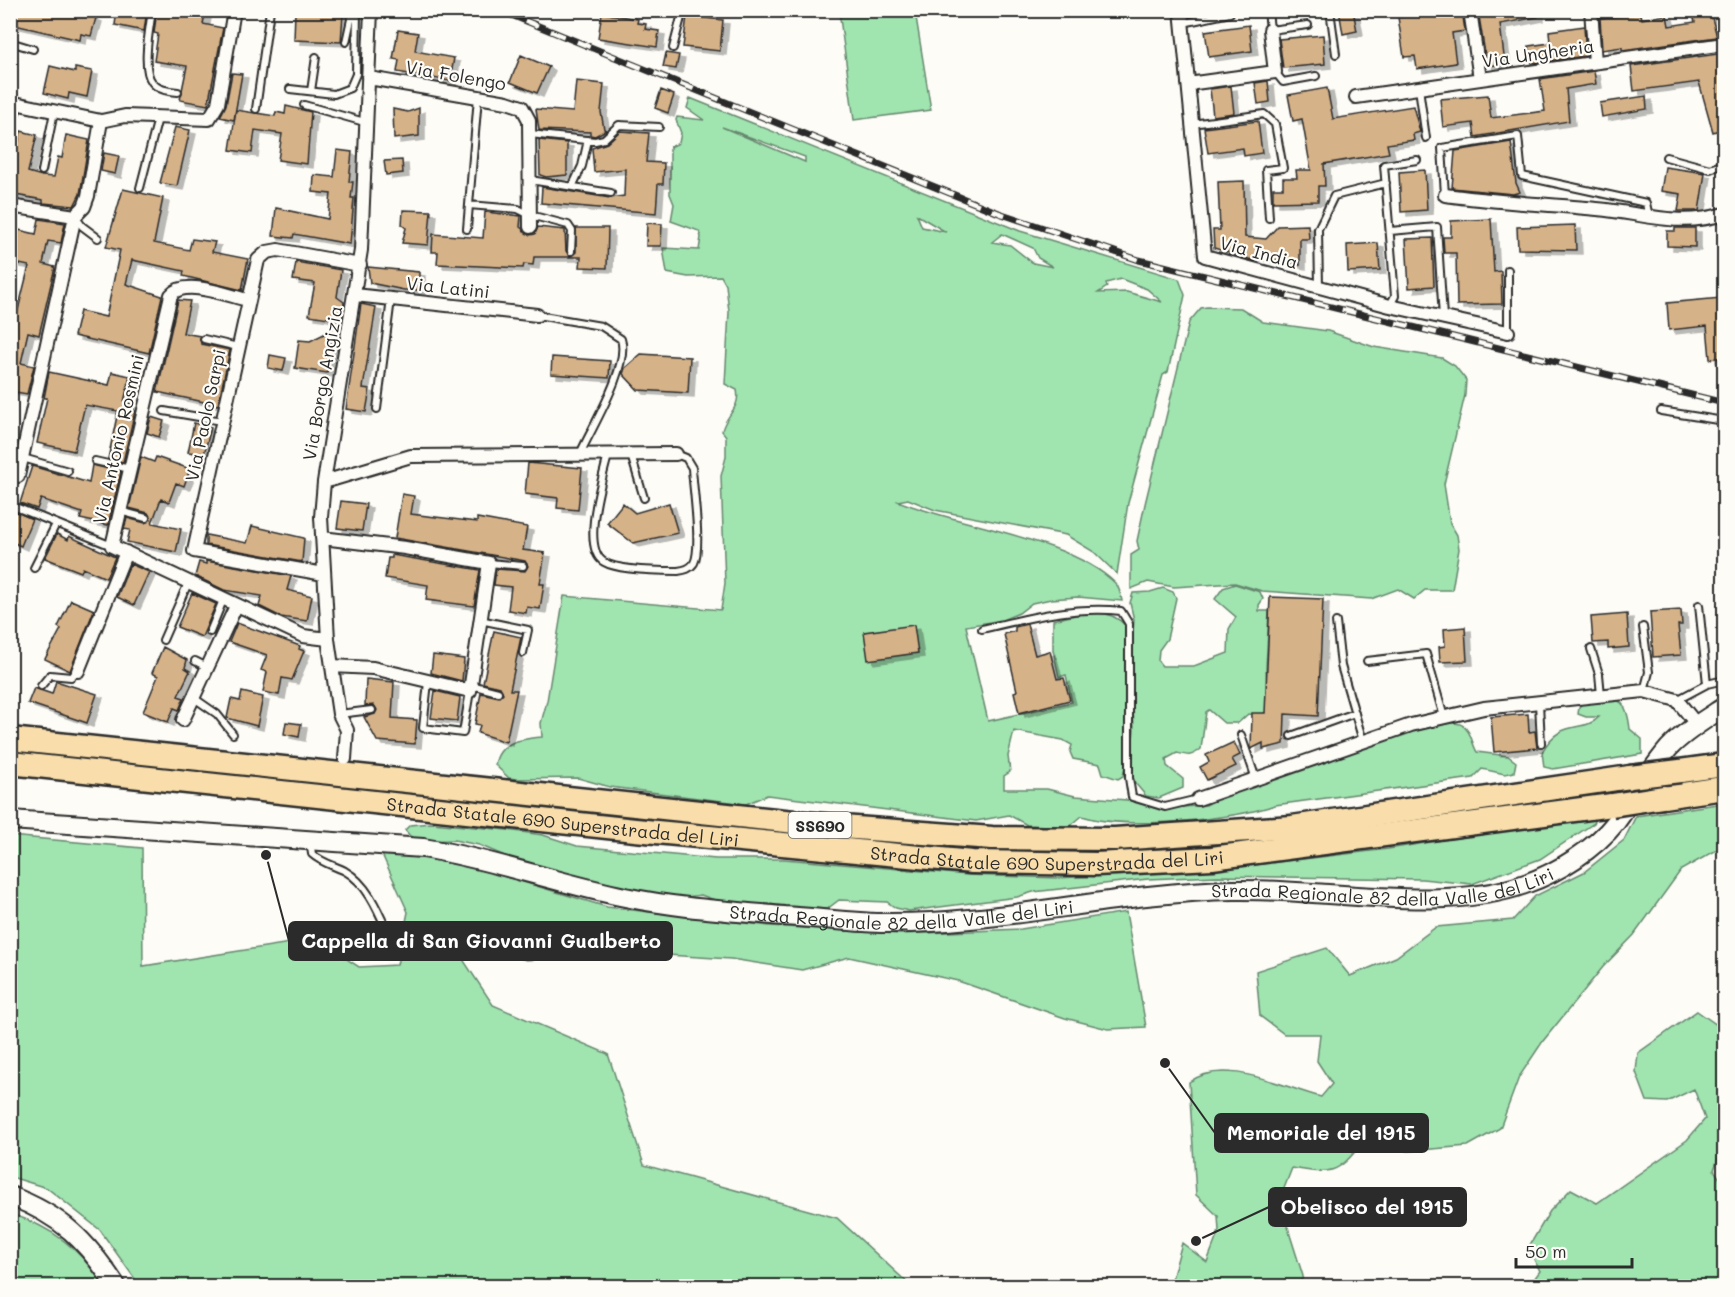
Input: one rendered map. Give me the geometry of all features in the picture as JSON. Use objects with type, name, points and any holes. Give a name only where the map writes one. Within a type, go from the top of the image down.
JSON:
[{"type":"highway","name":"Strada Statale 690 Superstrada del Liri","points":[[10,739],[842,827],[1015,838],[1115,839],[1292,827],[1725,765]]},
{"type":"highway","name":"Strada Statale 690 Superstrada del Liri","points":[[10,763],[778,845],[984,862],[1096,864],[1212,858],[1725,788]]},
{"type":"main road","name":"Strada Regionale 82 della Valle del Liri","points":[[10,820],[412,847],[462,854],[572,885],[630,898],[716,910],[877,923],[945,923],[1000,918],[1090,902],[1172,892],[1238,890],[1444,898],[1484,895],[1526,884],[1575,858],[1613,826],[1670,747],[1725,706]]},
{"type":"main road","points":[[10,1196],[39,1206],[60,1220],[82,1240],[116,1287]]},
{"type":"street","points":[[15,103],[101,121],[119,116],[205,120],[214,114],[218,104],[234,10]]},
{"type":"street","name":"Via Borgo Angizia","points":[[345,759],[346,730],[339,714],[328,639],[322,538],[324,482],[360,265],[368,124],[371,10]]},
{"type":"street","points":[[1470,10],[1480,79]]},
{"type":"street","points":[[1591,10],[1595,62]]},
{"type":"street","name":"Via India","points":[[1181,17],[1205,256],[1390,306],[1508,332]]},
{"type":"street","points":[[1188,84],[1275,72],[1270,30]]},
{"type":"street","name":"Via Ungheria","points":[[1356,97],[1725,44]]},
{"type":"street","name":"Via Folengo","points":[[369,78],[522,107],[528,116],[530,221]]},
{"type":"street","points":[[18,476],[75,216],[84,207],[88,196],[101,121]]},
{"type":"street","points":[[1445,195],[1503,203],[1599,209],[1649,218],[1693,221],[1725,214]]},
{"type":"street","points":[[10,206],[75,216]]},
{"type":"street","name":"Via Paolo Sarpi","points":[[324,574],[194,551],[258,260],[273,250],[360,265]]},
{"type":"street","name":"Via Antonio Rosmini","points":[[248,300],[188,287],[176,290],[171,296],[112,546],[303,636],[328,639]]},
{"type":"street","name":"Via Latini","points":[[355,295],[537,315]]},
{"type":"street","points":[[324,482],[411,456],[676,454]]},
{"type":"street","points":[[322,538],[405,548],[489,563],[470,688],[428,682],[373,668],[349,665],[332,666]]},
{"type":"street","points":[[78,671],[126,552]]},
{"type":"street","points":[[183,720],[236,606]]},
{"type":"street","points":[[1198,799],[1364,741],[1444,717],[1484,708],[1644,691],[1677,700],[1697,725]]},
{"type":"lane","points":[[152,10],[148,45],[148,75],[157,87],[178,92]]},
{"type":"lane","points":[[256,109],[270,10]]},
{"type":"lane","points":[[346,42],[355,10]]},
{"type":"lane","points":[[290,89],[340,93],[352,84],[356,74],[355,10]]},
{"type":"lane","points":[[673,48],[683,10]]},
{"type":"lane","points":[[1268,10],[1270,30],[1308,25]]},
{"type":"lane","points":[[1330,10],[1336,54]]},
{"type":"lane","points":[[1181,17],[1230,13]]},
{"type":"lane","points":[[10,42],[33,49]]},
{"type":"lane","points":[[312,92],[316,57]]},
{"type":"lane","points":[[1275,72],[1283,82],[1316,76]]},
{"type":"lane","points":[[1419,88],[1426,138]]},
{"type":"lane","points":[[467,229],[478,97]]},
{"type":"lane","points":[[10,128],[15,103]]},
{"type":"lane","points":[[304,105],[368,124]]},
{"type":"lane","points":[[42,171],[54,111]]},
{"type":"lane","points":[[1192,124],[1264,114],[1275,124],[1283,168],[1266,170],[1269,218]]},
{"type":"lane","points":[[140,188],[158,118]]},
{"type":"lane","points":[[529,134],[588,140],[604,139],[619,125],[659,127]]},
{"type":"lane","points":[[1445,195],[1442,148],[1518,136],[1522,176],[1646,203],[1649,218]]},
{"type":"lane","points":[[573,185],[582,166],[588,140]]},
{"type":"lane","points":[[1666,157],[1710,169],[1725,164]]},
{"type":"lane","points":[[1390,306],[1395,296],[1384,165],[1417,160]]},
{"type":"lane","points":[[530,179],[611,193]]},
{"type":"lane","points":[[1319,286],[1318,229],[1334,196],[1386,183]]},
{"type":"lane","points":[[469,205],[518,209],[530,221],[568,225],[572,231],[571,251]]},
{"type":"lane","points":[[75,216],[82,226],[99,238]]},
{"type":"lane","points":[[1390,231],[1437,227],[1443,317]]},
{"type":"lane","points":[[1508,332],[1509,270]]},
{"type":"lane","points":[[377,409],[391,299]]},
{"type":"lane","points":[[537,315],[601,326],[616,333],[623,345],[622,358],[613,383],[580,454]]},
{"type":"lane","points":[[204,339],[238,347]]},
{"type":"lane","points":[[164,411],[223,421]]},
{"type":"lane","points":[[1661,411],[1725,421]]},
{"type":"lane","points":[[608,454],[593,527],[594,549],[598,558],[616,566],[678,571],[693,565],[697,548],[692,468],[686,458],[676,454]]},
{"type":"lane","points":[[631,454],[644,498]]},
{"type":"lane","points":[[23,458],[68,471]]},
{"type":"lane","points":[[94,461],[130,469]]},
{"type":"lane","points":[[18,508],[112,546]]},
{"type":"lane","points":[[120,510],[146,518]]},
{"type":"lane","points":[[34,568],[56,524]]},
{"type":"lane","points":[[489,563],[523,566]]},
{"type":"lane","points":[[163,640],[188,582]]},
{"type":"lane","points":[[210,632],[223,600]]},
{"type":"lane","points":[[1699,605],[1707,684]]},
{"type":"lane","points":[[982,629],[1054,613],[1095,608],[1121,611],[1129,624],[1129,778],[1132,797],[1166,807],[1198,799]]},
{"type":"lane","points":[[479,620],[528,630],[523,653]]},
{"type":"lane","points":[[1336,622],[1341,666],[1364,741]]},
{"type":"lane","points":[[1643,627],[1649,672],[1644,691]]},
{"type":"lane","points":[[1591,650],[1599,674],[1601,696]]},
{"type":"lane","points":[[1367,661],[1426,654],[1444,717]]},
{"type":"lane","points":[[195,661],[207,667]]},
{"type":"lane","points":[[41,686],[50,675],[71,677],[78,671]]},
{"type":"lane","points":[[1677,700],[1707,684],[1725,680]]},
{"type":"lane","points":[[428,682],[423,728],[463,733],[470,688],[498,692]]},
{"type":"lane","points":[[194,698],[217,714],[233,734]]},
{"type":"lane","points":[[1538,702],[1541,743]]},
{"type":"lane","points":[[339,714],[372,710]]},
{"type":"lane","points":[[1291,736],[1355,713]]},
{"type":"lane","points":[[1241,735],[1256,779]]},
{"type":"lane","points":[[310,841],[312,854],[321,862],[347,872],[373,899],[392,942]]},
{"type":"green space","points":[[839,11],[915,11],[931,110],[854,120]]},
{"type":"green space","points":[[690,98],[1020,231],[1179,279],[1185,295],[1168,372],[1163,375],[1128,503],[1117,574],[1094,552],[1066,535],[935,510],[908,499],[898,501],[1043,544],[1071,555],[1096,568],[1119,589],[1122,601],[1078,597],[1051,599],[1032,603],[1019,613],[1002,620],[966,626],[988,721],[1072,702],[1066,675],[1059,677],[1053,650],[1053,620],[1101,613],[1118,619],[1126,626],[1127,756],[1123,776],[1118,779],[1103,774],[1100,764],[1073,759],[1070,752],[1072,745],[1063,740],[1014,731],[1008,756],[1010,772],[1004,776],[1004,789],[1047,789],[1075,796],[1127,800],[1161,809],[1206,805],[1228,793],[1250,785],[1257,786],[1363,746],[1425,727],[1448,723],[1465,727],[1477,752],[1508,756],[1516,762],[1514,772],[1505,774],[1482,769],[1473,778],[1275,805],[1207,819],[1151,823],[1101,820],[1082,816],[1069,827],[1027,825],[1009,815],[976,821],[767,795],[746,804],[610,787],[578,778],[509,778],[495,765],[501,751],[519,740],[542,737],[541,723],[547,701],[564,596],[721,610],[725,583],[721,476],[726,457],[726,436],[722,431],[738,397],[737,390],[725,384],[729,312],[726,285],[721,276],[688,277],[667,273],[663,248],[699,250],[701,237],[699,231],[671,221],[674,204],[670,194],[670,147],[679,143],[681,133],[676,120],[677,117],[704,120],[687,108]],"holes":[[[722,127],[805,157],[805,162]],[[917,215],[946,232],[922,227]],[[1002,234],[1033,248],[1038,258],[1053,267],[1033,263],[1010,245],[992,242]],[[1121,279],[1147,289],[1162,302],[1127,292],[1098,293],[1107,287],[1106,283]]]},
{"type":"green space","points":[[1201,308],[1241,308],[1263,322],[1328,331],[1374,347],[1442,358],[1455,366],[1466,380],[1465,395],[1444,484],[1450,523],[1457,535],[1459,549],[1452,590],[1425,590],[1414,599],[1398,589],[1371,599],[1262,591],[1235,583],[1174,587],[1148,582],[1131,589],[1131,555],[1139,550],[1137,541],[1145,504],[1189,322]]},
{"type":"green space","points":[[1235,584],[1260,592],[1263,599],[1259,605],[1259,611],[1269,611],[1266,668],[1268,712],[1258,715],[1248,714],[1238,723],[1224,723],[1209,710],[1206,712],[1201,749],[1192,755],[1177,753],[1166,759],[1167,766],[1183,779],[1183,788],[1159,798],[1146,796],[1135,783],[1130,768],[1134,730],[1131,655],[1134,620],[1130,603],[1133,593],[1150,592],[1163,588],[1173,592],[1176,598],[1167,639],[1159,650],[1158,661],[1162,666],[1194,666],[1228,653],[1229,629],[1236,617],[1215,599],[1223,588]]},
{"type":"green space","points":[[1586,699],[1612,699],[1622,704],[1626,710],[1630,729],[1642,739],[1642,754],[1553,769],[1544,767],[1542,752],[1549,741],[1564,730],[1586,725],[1599,717],[1586,717],[1578,714],[1579,707]]},
{"type":"green space","points":[[1724,803],[1724,846],[1681,870],[1634,935],[1603,967],[1543,1041],[1519,1077],[1500,1128],[1468,1146],[1408,1151],[1362,1143],[1346,1161],[1332,1170],[1292,1168],[1281,1196],[1303,1276],[1299,1286],[1170,1286],[1182,1243],[1207,1262],[1219,1231],[1218,1216],[1196,1195],[1189,1082],[1203,1075],[1219,1072],[1236,1073],[1272,1081],[1321,1097],[1332,1084],[1317,1061],[1320,1034],[1284,1034],[1260,1016],[1256,971],[1327,948],[1350,976],[1396,957],[1436,927],[1513,920],[1535,896],[1584,872],[1624,840],[1636,816]]},
{"type":"green space","points":[[1591,816],[1596,819],[1594,823],[1540,859],[1472,884],[1422,879],[1217,876],[1148,879],[1033,892],[1017,897],[909,911],[896,908],[887,902],[839,900],[827,909],[723,903],[701,895],[680,898],[569,879],[524,864],[479,845],[454,840],[419,841],[405,830],[410,825],[432,823],[543,835],[577,846],[716,859],[784,859],[968,875],[1058,878],[1227,868],[1388,849]]},
{"type":"green space","points":[[10,836],[142,848],[143,966],[316,939],[359,967],[397,965],[408,912],[380,850],[449,860],[607,907],[770,926],[900,934],[1021,929],[1126,912],[1146,1027],[1108,1029],[1065,1018],[958,981],[849,957],[802,970],[731,959],[667,955],[584,956],[526,960],[471,943],[464,961],[493,1005],[608,1054],[644,1165],[837,1218],[911,1286],[140,1286],[100,1230],[47,1188],[11,1177]]},
{"type":"green space","points":[[1697,1011],[1724,1030],[1724,1141],[1714,1170],[1724,1185],[1724,1281],[1715,1286],[1529,1286],[1540,1271],[1528,1248],[1550,1211],[1571,1189],[1597,1203],[1687,1140],[1705,1119],[1694,1089],[1667,1102],[1647,1101],[1636,1072],[1638,1053]]},
{"type":"green space","points":[[11,1214],[40,1226],[64,1241],[85,1261],[103,1286],[11,1286]]},
{"type":"building","points":[[10,10],[93,10],[91,16],[96,18],[91,36],[81,34],[80,40],[10,24]]},
{"type":"building","points":[[117,10],[147,10],[144,31],[115,25]]},
{"type":"building","points":[[157,10],[206,10],[203,24],[223,28],[208,105],[180,100],[187,66],[154,61],[158,34],[154,33]]},
{"type":"building","points":[[1339,10],[1353,10],[1357,31],[1343,34]]},
{"type":"building","points":[[1441,10],[1462,10],[1465,31],[1452,33],[1456,63],[1417,69],[1415,56],[1404,57],[1398,17]]},
{"type":"building","points":[[1478,10],[1538,10],[1538,17],[1500,24],[1505,64],[1487,66]]},
{"type":"building","points":[[1691,10],[1710,10],[1717,37],[1622,50],[1622,47],[1602,50],[1600,18],[1641,14],[1642,19],[1667,15],[1669,26],[1695,22]]},
{"type":"building","points":[[295,11],[343,14],[341,42],[294,40]]},
{"type":"building","points":[[602,13],[638,19],[637,23],[646,24],[645,29],[659,31],[657,47],[598,38]]},
{"type":"building","points":[[687,16],[723,20],[720,51],[683,47]]},
{"type":"building","points":[[1249,25],[1252,51],[1209,57],[1205,31]]},
{"type":"building","points":[[1584,26],[1586,56],[1532,63],[1529,46],[1550,43],[1549,31]]},
{"type":"building","points":[[398,30],[418,33],[415,51],[454,58],[450,81],[397,72],[399,60],[393,59]]},
{"type":"building","points":[[1323,35],[1325,64],[1283,68],[1279,39]]},
{"type":"building","points":[[666,53],[679,55],[676,69],[663,67]]},
{"type":"building","points":[[1725,53],[1725,128],[1713,132],[1699,82],[1634,91],[1631,66]]},
{"type":"building","points":[[521,55],[549,67],[537,93],[510,82]]},
{"type":"building","points":[[50,66],[75,72],[75,68],[92,71],[87,97],[69,93],[68,99],[44,93]]},
{"type":"building","points":[[1594,71],[1596,84],[1566,89],[1569,121],[1475,137],[1473,123],[1443,127],[1440,99],[1488,95],[1491,118],[1545,111],[1540,79]]},
{"type":"building","points":[[232,73],[242,74],[234,120],[220,117],[226,105]]},
{"type":"building","points":[[576,81],[604,84],[601,112],[606,130],[595,136],[590,135],[590,132],[539,130],[536,109],[573,112]]},
{"type":"building","points":[[1268,81],[1270,102],[1258,104],[1255,83]]},
{"type":"building","points":[[1231,86],[1234,113],[1213,116],[1210,89]]},
{"type":"building","points":[[1327,88],[1333,119],[1413,106],[1420,132],[1413,134],[1414,140],[1387,144],[1389,153],[1324,164],[1325,186],[1318,186],[1318,201],[1273,202],[1273,188],[1283,188],[1283,178],[1297,178],[1296,170],[1311,170],[1302,119],[1293,121],[1288,95]]},
{"type":"building","points":[[661,90],[674,95],[668,113],[655,108]]},
{"type":"building","points":[[1646,96],[1647,109],[1602,117],[1600,103]]},
{"type":"building","points":[[286,106],[311,112],[307,164],[278,160],[282,134],[255,130],[252,153],[230,150],[236,110],[275,116],[276,112],[285,114]]},
{"type":"building","points":[[419,108],[419,136],[394,139],[393,109],[408,112]]},
{"type":"building","points":[[1258,121],[1262,153],[1244,156],[1243,148],[1208,153],[1204,128]]},
{"type":"building","points":[[175,127],[190,130],[177,186],[160,183]]},
{"type":"building","points":[[21,131],[37,135],[28,172],[42,176],[54,177],[58,157],[62,158],[66,135],[89,140],[80,194],[74,206],[43,203],[43,200],[10,194],[10,179]]},
{"type":"building","points":[[620,131],[649,133],[646,162],[664,163],[663,184],[658,184],[656,213],[541,203],[542,187],[610,198],[624,196],[625,169],[594,172],[592,148],[607,143]]},
{"type":"building","points":[[539,140],[567,143],[567,175],[546,177],[540,175]]},
{"type":"building","points":[[1511,142],[1516,183],[1520,192],[1513,194],[1452,188],[1455,151]]},
{"type":"building","points":[[337,150],[352,152],[349,182],[353,182],[351,198],[354,198],[350,244],[294,234],[293,238],[273,236],[276,208],[328,219],[331,194],[313,192],[314,175],[334,177]]},
{"type":"building","points":[[104,153],[119,156],[115,174],[101,171]]},
{"type":"building","points":[[402,160],[403,173],[386,175],[384,161]]},
{"type":"building","points":[[1665,167],[1705,173],[1699,211],[1678,211],[1681,194],[1661,191]]},
{"type":"building","points":[[1425,170],[1427,210],[1401,212],[1399,172]]},
{"type":"building","points":[[1244,181],[1245,237],[1266,239],[1278,226],[1308,225],[1309,239],[1300,239],[1300,265],[1255,256],[1255,261],[1214,248],[1213,230],[1220,230],[1218,182]]},
{"type":"building","points":[[123,189],[163,198],[154,243],[189,250],[192,239],[215,242],[212,252],[248,259],[242,290],[183,276],[184,271],[132,260],[126,284],[162,296],[149,353],[74,336],[80,311],[106,317],[120,250],[106,247]]},
{"type":"building","points":[[403,210],[431,211],[428,245],[402,243],[406,228],[402,225]]},
{"type":"building","points":[[485,212],[521,216],[520,227],[530,235],[535,234],[538,227],[565,230],[566,251],[570,256],[576,252],[576,228],[608,228],[607,268],[580,267],[581,257],[534,257],[533,265],[524,264],[523,268],[437,264],[438,252],[432,252],[433,234],[483,238]]},
{"type":"building","points":[[39,219],[65,223],[61,243],[48,241],[43,264],[55,267],[39,335],[28,332],[21,363],[34,366],[27,394],[10,391],[10,330],[13,330],[29,266],[10,262],[10,228],[36,234]]},
{"type":"building","points":[[1491,219],[1494,272],[1501,271],[1502,304],[1457,305],[1456,253],[1444,253],[1443,237],[1451,237],[1451,221]]},
{"type":"building","points":[[647,223],[662,224],[661,246],[646,246]]},
{"type":"building","points":[[1575,225],[1576,250],[1518,249],[1517,227]]},
{"type":"building","points":[[1675,228],[1695,228],[1695,247],[1667,246],[1667,231],[1675,231]]},
{"type":"building","points":[[1432,238],[1434,286],[1409,288],[1406,239]]},
{"type":"building","points":[[1378,243],[1380,270],[1348,272],[1347,245]]},
{"type":"building","points":[[296,262],[341,270],[337,297],[344,302],[341,320],[309,315],[315,283],[293,280]]},
{"type":"building","points":[[368,267],[419,272],[419,290],[404,290],[370,283]]},
{"type":"building","points":[[1721,298],[1725,357],[1710,359],[1707,326],[1669,330],[1667,303]]},
{"type":"building","points":[[178,300],[190,301],[183,333],[200,336],[201,344],[230,350],[218,405],[157,392]]},
{"type":"building","points":[[361,304],[376,307],[363,388],[370,389],[366,412],[346,409]]},
{"type":"building","points":[[332,330],[327,373],[295,368],[299,340],[310,341]]},
{"type":"building","points":[[641,354],[690,357],[688,393],[638,390],[623,374],[625,368]]},
{"type":"building","points":[[270,355],[286,358],[283,371],[268,368]]},
{"type":"building","points":[[552,357],[610,361],[609,378],[551,374]]},
{"type":"building","points":[[49,372],[109,385],[112,372],[130,376],[124,402],[134,405],[133,410],[135,411],[123,462],[108,459],[118,411],[85,405],[74,451],[37,443],[47,398],[44,398]]},
{"type":"building","points":[[151,417],[164,421],[159,437],[147,433]]},
{"type":"building","points":[[194,423],[211,428],[204,454],[188,452]]},
{"type":"building","points":[[141,457],[154,462],[156,457],[190,469],[184,486],[176,483],[169,502],[161,499],[152,523],[181,529],[176,552],[127,542],[130,530],[124,529],[127,518],[145,523],[151,519],[148,513],[129,508]]},
{"type":"building","points":[[528,463],[582,468],[578,510],[557,508],[558,498],[525,494]]},
{"type":"building","points":[[92,465],[121,472],[108,525],[80,519],[82,513],[41,499],[37,509],[20,503],[32,466],[89,483]]},
{"type":"building","points":[[402,494],[414,496],[411,514],[477,522],[477,518],[527,527],[523,550],[545,553],[540,584],[544,584],[540,609],[527,607],[526,613],[508,610],[511,587],[494,585],[496,569],[525,571],[528,566],[525,561],[395,538]]},
{"type":"building","points":[[341,501],[366,504],[362,531],[337,528]]},
{"type":"building","points":[[623,503],[635,513],[669,503],[678,533],[633,543],[607,523]]},
{"type":"building","points":[[10,509],[32,519],[21,546],[10,541]]},
{"type":"building","points":[[252,526],[304,538],[302,562],[206,545],[206,535],[247,543]]},
{"type":"building","points":[[57,534],[68,540],[69,536],[115,557],[106,578],[83,568],[81,572],[45,558]]},
{"type":"building","points":[[392,555],[480,570],[474,606],[426,600],[428,585],[385,578],[388,558],[392,558]]},
{"type":"building","points":[[206,561],[291,576],[287,590],[312,596],[307,621],[281,617],[259,606],[262,596],[224,590],[195,576],[199,562],[206,564]]},
{"type":"building","points":[[130,564],[149,572],[134,605],[117,597]]},
{"type":"building","points":[[192,593],[216,604],[202,637],[177,627]]},
{"type":"building","points":[[1270,597],[1323,599],[1318,716],[1285,714],[1284,744],[1263,749],[1263,743],[1251,749],[1252,713],[1265,713]]},
{"type":"building","points":[[71,600],[94,610],[70,671],[45,659],[61,629],[58,627]]},
{"type":"building","points":[[1681,610],[1682,625],[1678,625],[1681,655],[1653,657],[1650,612]]},
{"type":"building","points":[[1627,614],[1629,647],[1608,649],[1608,642],[1593,643],[1591,617]]},
{"type":"building","points":[[237,623],[300,646],[299,649],[304,651],[292,680],[282,678],[279,695],[263,692],[267,672],[261,670],[267,655],[229,642]]},
{"type":"building","points":[[1027,624],[1035,655],[1050,651],[1057,679],[1064,678],[1070,700],[1019,713],[1014,692],[1017,691],[1004,634],[1015,631],[1015,627]]},
{"type":"building","points":[[914,625],[918,653],[868,660],[864,632]]},
{"type":"building","points":[[1465,627],[1467,661],[1440,662],[1439,647],[1445,646],[1444,629]]},
{"type":"building","points":[[494,631],[521,637],[510,690],[517,690],[506,742],[478,733],[480,725],[475,724],[481,693],[499,697],[503,693],[500,687],[483,683]]},
{"type":"building","points":[[163,647],[187,660],[185,668],[190,671],[178,696],[184,698],[179,710],[174,708],[168,722],[143,712],[158,676],[152,673]]},
{"type":"building","points":[[433,655],[464,659],[462,681],[431,673]]},
{"type":"building","points":[[366,679],[394,682],[392,718],[417,720],[415,744],[377,741],[364,717],[375,714],[377,710],[374,705],[365,706]]},
{"type":"building","points":[[56,681],[97,694],[87,723],[28,703],[34,688],[52,694]]},
{"type":"building","points":[[435,691],[460,697],[457,721],[431,718]]},
{"type":"building","points":[[242,692],[263,697],[257,726],[227,718],[231,699],[240,701]]},
{"type":"building","points":[[1528,714],[1529,732],[1535,731],[1537,748],[1494,752],[1491,717]]},
{"type":"building","points":[[286,722],[301,724],[299,737],[284,734]]},
{"type":"building","points":[[1234,742],[1240,755],[1232,759],[1236,766],[1207,780],[1200,767],[1209,762],[1206,755]]},
{"type":"railway","points":[[499,10],[999,213],[1139,260],[1724,403]]},
{"type":"place","name":"Cappella di San Giovanni Gualberto","points":[[266,855]]},
{"type":"place","name":"Memoriale del 1915","points":[[1165,1063]]},
{"type":"place","name":"Obelisco del 1915","points":[[1196,1241]]}]
